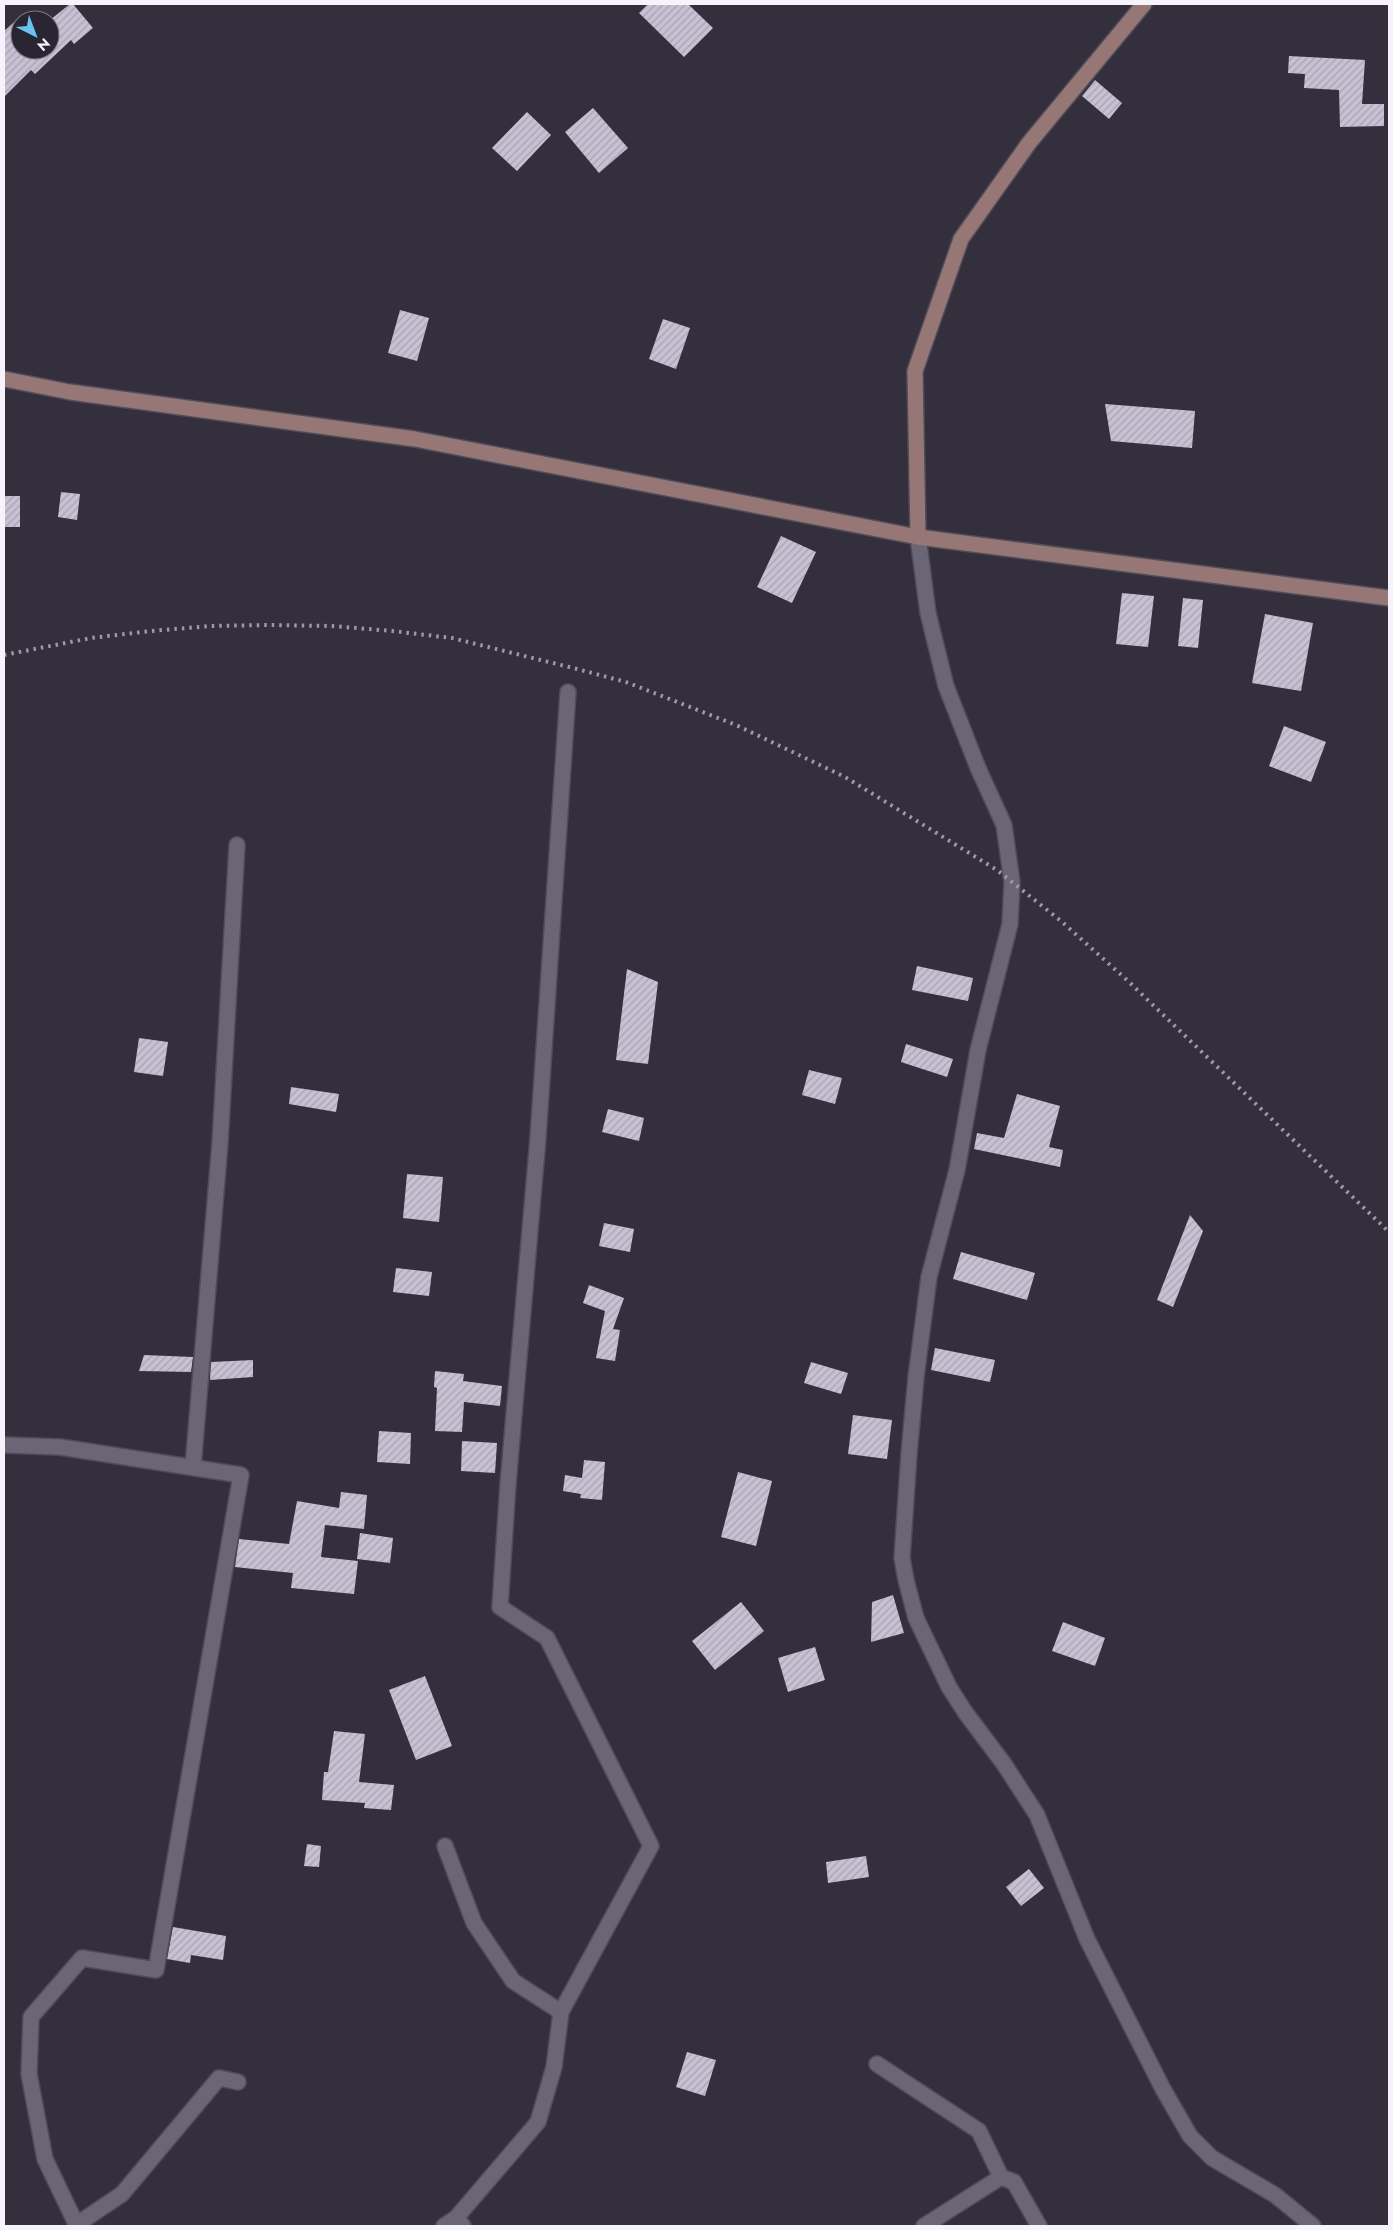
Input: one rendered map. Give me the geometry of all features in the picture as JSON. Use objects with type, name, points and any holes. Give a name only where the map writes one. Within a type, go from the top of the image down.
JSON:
[{"type":"main road","points":[[918,537],[915,371],[961,239],[1029,144],[1144,4]]},
{"type":"main road","points":[[4,379],[70,392],[415,439],[918,537],[1389,598]]},
{"type":"street","points":[[918,537],[928,613],[946,686],[978,768],[1004,825],[1012,882],[1010,924],[978,1050],[957,1170],[929,1277],[909,1454],[902,1558],[906,1580],[916,1618],[949,1687],[965,1712],[1004,1764],[1037,1815],[1087,1939],[1163,2089],[1190,2136],[1212,2158],[1275,2195],[1313,2226]]},
{"type":"street","points":[[455,2224],[538,2122],[554,2067],[561,2012],[651,1846],[547,1638],[500,1606],[508,1484],[538,1138],[568,692]]},
{"type":"street","points":[[193,1468],[220,1143],[238,845]]},
{"type":"street","points":[[4,1445],[60,1447],[241,1475],[156,1970],[82,1958],[31,2017],[29,2074],[45,2159],[76,2226],[122,2194],[219,2078],[238,2082]]},
{"type":"street","points":[[445,1846],[474,1923],[513,1981],[561,2012]]},
{"type":"street","points":[[878,2064],[979,2130],[1001,2177],[1014,2182],[1039,2226]]},
{"type":"street","points":[[924,2226],[1001,2177]]},
{"type":"building","points":[[70,4],[73,4],[93,28],[74,44],[71,40],[60,50],[60,12]]},
{"type":"building","points":[[648,4],[688,4],[713,28],[684,57],[639,13]]},
{"type":"building","points":[[10,26],[10,60],[50,60],[35,74],[31,70],[4,97],[4,31]]},
{"type":"building","points":[[1289,56],[1365,60],[1362,104],[1384,104],[1384,126],[1340,127],[1339,90],[1304,88],[1305,74],[1288,73]]},
{"type":"building","points":[[1095,80],[1122,103],[1109,119],[1082,96]]},
{"type":"building","points":[[593,108],[628,148],[599,173],[565,132]]},
{"type":"building","points":[[527,112],[551,135],[517,171],[492,148]]},
{"type":"building","points":[[400,310],[429,318],[417,361],[388,353]]},
{"type":"building","points":[[663,319],[690,328],[676,369],[649,359]]},
{"type":"building","points":[[1105,404],[1195,411],[1192,448],[1111,441]]},
{"type":"building","points":[[61,492],[80,494],[77,520],[58,517]]},
{"type":"building","points":[[4,496],[20,496],[20,527],[4,527]]},
{"type":"building","points":[[781,536],[816,552],[792,603],[757,587]]},
{"type":"building","points":[[1122,593],[1154,596],[1148,647],[1116,644]]},
{"type":"building","points":[[1183,598],[1203,600],[1198,648],[1178,646]]},
{"type":"building","points":[[1265,614],[1313,623],[1301,691],[1252,683]]},
{"type":"building","points":[[1284,726],[1326,742],[1311,782],[1269,766]]},
{"type":"building","points":[[917,966],[973,978],[968,1001],[912,990]]},
{"type":"building","points":[[627,969],[658,982],[648,1064],[616,1060]]},
{"type":"building","points":[[139,1038],[168,1042],[163,1076],[134,1072]]},
{"type":"building","points":[[906,1044],[953,1059],[947,1077],[901,1062]]},
{"type":"building","points":[[809,1070],[842,1078],[835,1104],[802,1095]]},
{"type":"building","points":[[291,1087],[339,1094],[336,1112],[289,1104]]},
{"type":"building","points":[[1017,1094],[1060,1106],[1049,1147],[1063,1150],[1060,1167],[974,1149],[977,1133],[1004,1138]]},
{"type":"building","points":[[608,1109],[644,1118],[639,1141],[602,1132]]},
{"type":"building","points":[[407,1174],[443,1177],[439,1222],[403,1218]]},
{"type":"building","points":[[1190,1215],[1203,1231],[1173,1307],[1157,1300]]},
{"type":"building","points":[[604,1223],[634,1229],[630,1252],[599,1246]]},
{"type":"building","points":[[961,1252],[1035,1273],[1027,1300],[953,1279]]},
{"type":"building","points":[[396,1268],[432,1272],[429,1296],[393,1292]]},
{"type":"building","points":[[589,1285],[624,1298],[613,1329],[620,1330],[615,1361],[596,1358],[605,1311],[583,1303]]},
{"type":"building","points":[[935,1348],[995,1360],[990,1382],[931,1370]]},
{"type":"building","points":[[144,1355],[193,1357],[191,1372],[139,1371]]},
{"type":"building","points":[[253,1360],[253,1377],[210,1380],[211,1362]]},
{"type":"building","points":[[811,1362],[848,1373],[841,1394],[804,1383]]},
{"type":"building","points":[[435,1371],[464,1374],[463,1381],[502,1386],[500,1406],[464,1402],[462,1432],[435,1431],[437,1388],[434,1387]]},
{"type":"building","points":[[853,1415],[892,1420],[887,1459],[848,1454]]},
{"type":"building","points":[[379,1431],[411,1433],[410,1464],[377,1462]]},
{"type":"building","points":[[462,1441],[497,1443],[495,1473],[461,1471]]},
{"type":"building","points":[[584,1460],[605,1462],[602,1500],[580,1498],[581,1494],[563,1491],[565,1475],[582,1478]]},
{"type":"building","points":[[738,1472],[772,1481],[756,1546],[721,1537]]},
{"type":"building","points":[[341,1492],[367,1495],[364,1529],[325,1525],[321,1557],[358,1561],[354,1594],[291,1588],[293,1573],[235,1567],[239,1539],[289,1544],[297,1501],[339,1508]]},
{"type":"building","points":[[360,1533],[393,1538],[390,1563],[357,1559]]},
{"type":"building","points":[[893,1595],[904,1633],[871,1642],[872,1602]]},
{"type":"building","points":[[741,1602],[764,1631],[715,1670],[692,1641]]},
{"type":"building","points":[[1063,1622],[1105,1638],[1095,1666],[1052,1651]]},
{"type":"building","points":[[815,1647],[825,1680],[788,1692],[778,1658]]},
{"type":"building","points":[[425,1676],[452,1746],[416,1760],[389,1690]]},
{"type":"building","points":[[334,1731],[365,1734],[359,1782],[394,1785],[391,1810],[364,1808],[365,1803],[322,1800],[324,1772],[328,1772]]},
{"type":"building","points":[[307,1844],[321,1846],[319,1867],[304,1866]]},
{"type":"building","points":[[866,1856],[869,1877],[828,1883],[826,1862]]},
{"type":"building","points":[[1029,1869],[1044,1888],[1021,1906],[1006,1887]]},
{"type":"building","points":[[173,1927],[226,1936],[223,1960],[191,1955],[190,1963],[167,1959]]},
{"type":"building","points":[[687,2052],[716,2060],[705,2096],[676,2087]]},
{"type":"railway","points":[[4,655],[91,638],[211,626],[332,626],[392,631],[452,638],[626,682],[736,725],[845,777],[997,870],[1061,921],[1128,981],[1389,1232]]}]
